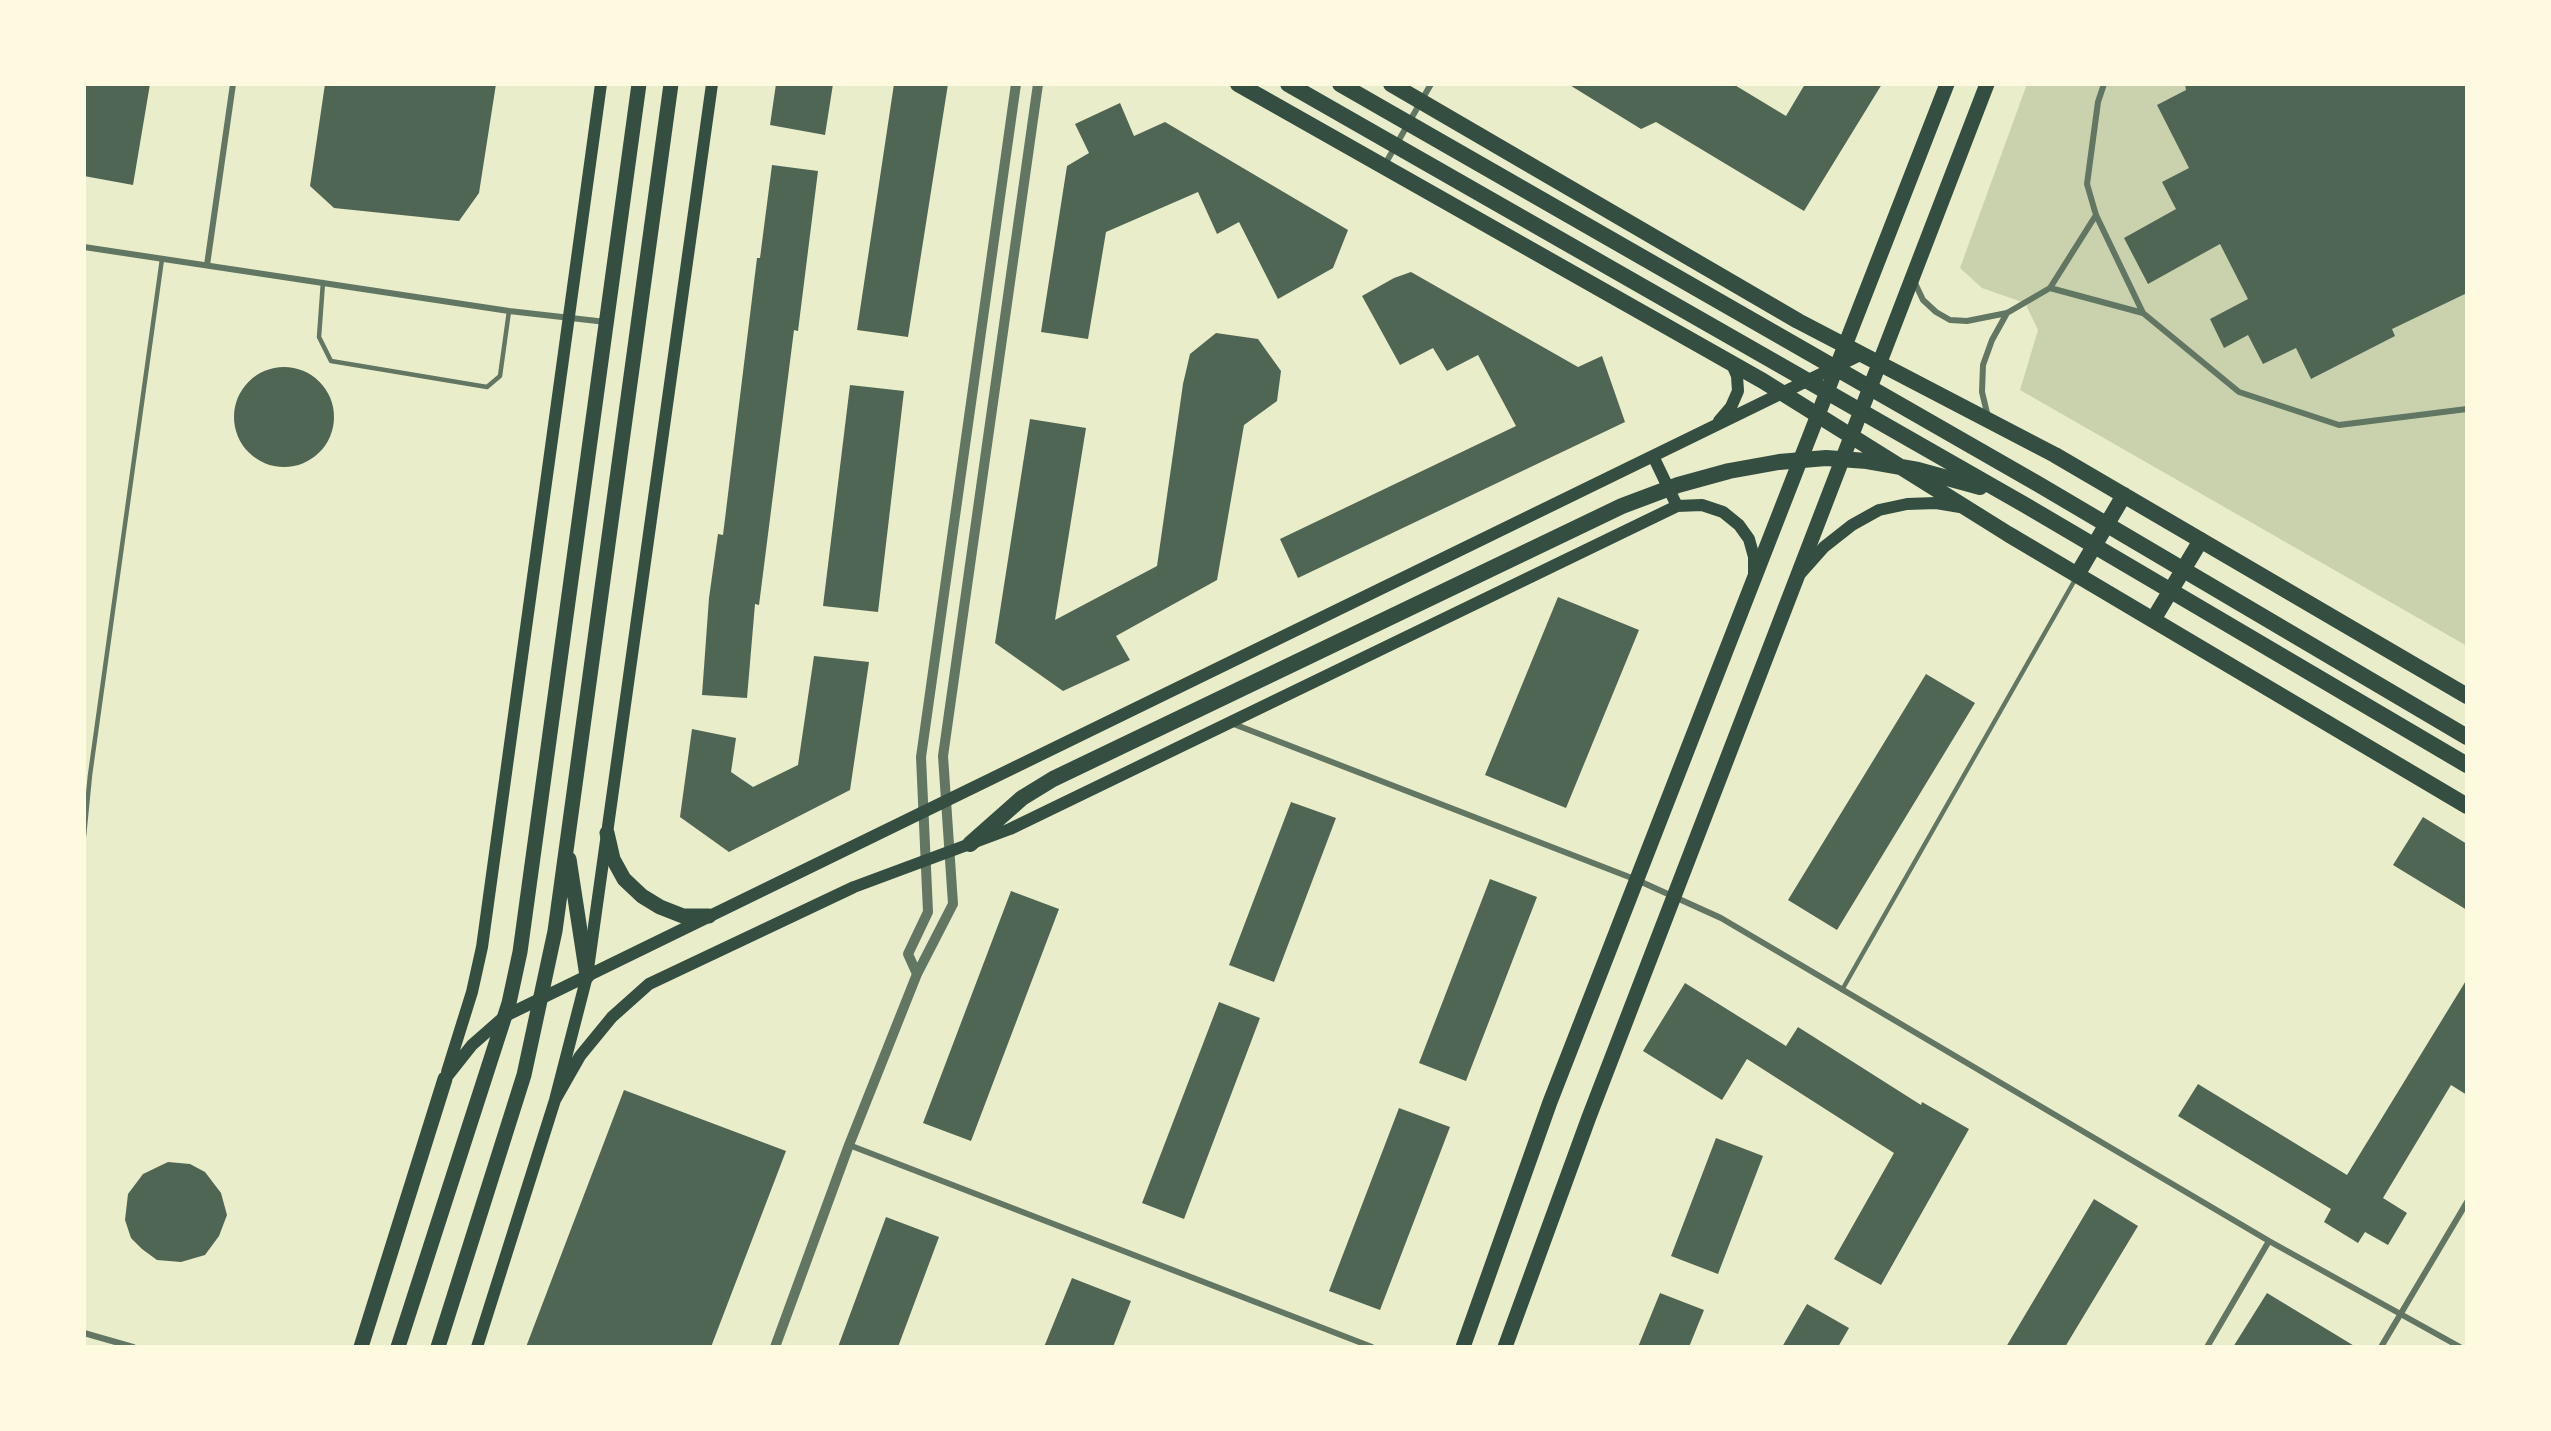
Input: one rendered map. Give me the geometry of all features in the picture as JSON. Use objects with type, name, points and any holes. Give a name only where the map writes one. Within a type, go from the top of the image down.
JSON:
[{"type":"highway","points":[[1238,84],[1731,362],[2077,576],[2467,806]]},
{"type":"highway","points":[[1288,84],[2025,505],[2467,765]]},
{"type":"highway","points":[[1340,84],[2038,484],[2467,737]]},
{"type":"highway","points":[[1391,84],[1766,302],[1989,420],[2124,495],[2467,696]]},
{"type":"highway","points":[[1731,362],[1766,302]]},
{"type":"highway","points":[[970,844],[1022,798],[1053,779],[1622,506],[1678,484],[1729,471],[1779,462],[1826,458],[1867,461],[1918,470],[1970,483],[2025,505]]},
{"type":"highway","points":[[2077,576],[2124,495]]},
{"type":"highway","points":[[2153,621],[2200,540]]},
{"type":"main road","points":[[361,1347],[472,992],[482,947],[601,84]]},
{"type":"main road","points":[[398,1347],[505,1017],[522,944],[639,84]]},
{"type":"main road","points":[[438,1347],[524,1075],[555,931],[671,84]]},
{"type":"main road","points":[[477,1347],[555,1100],[587,976],[712,84]]},
{"type":"main road","points":[[1463,1347],[1550,1102],[1947,84]]},
{"type":"main road","points":[[1505,1347],[1589,1117],[1987,84]]},
{"type":"main road","points":[[445,1079],[472,1045],[505,1017],[542,998],[1862,354]]},
{"type":"main road","points":[[1716,425],[1731,407],[1738,391],[1737,376],[1731,362]]},
{"type":"main road","points":[[1653,456],[1677,506]]},
{"type":"main road","points":[[1798,577],[1824,547],[1852,525],[1880,510],[1907,504],[1936,503],[1966,508]]},
{"type":"main road","points":[[555,1100],[580,1056],[612,1017],[649,984],[854,887],[1010,829],[1677,506],[1702,505],[1723,512],[1739,525],[1749,539],[1754,557],[1754,580]]},
{"type":"main road","points":[[607,833],[613,859],[624,879],[642,896],[682,916],[709,916]]},
{"type":"main road","points":[[567,842],[587,976]]},
{"type":"street","points":[[207,266],[233,84]]},
{"type":"street","points":[[917,974],[908,954],[928,912],[921,757],[1016,84]]},
{"type":"street","points":[[775,1347],[849,1145],[917,974],[953,904],[943,756],[1038,84]]},
{"type":"street","points":[[1384,166],[1431,84]]},
{"type":"street","points":[[2104,84],[2098,102],[2087,184],[2096,215],[2143,313]]},
{"type":"street","points":[[1913,278],[1923,300],[1936,312],[1950,320],[1967,321],[2007,313],[2050,288],[2096,215]]},
{"type":"street","points":[[84,247],[509,311],[607,322]]},
{"type":"street","points":[[2050,288],[2143,313],[2240,392],[2339,425],[2467,409]]},
{"type":"street","points":[[1989,420],[1982,392],[1983,365],[1992,340],[2007,313]]},
{"type":"street","points":[[1230,722],[1637,879],[1721,918],[2269,1241],[2460,1347]]},
{"type":"street","points":[[849,1145],[1372,1347]]},
{"type":"street","points":[[2381,1347],[2467,1202]]},
{"type":"street","points":[[2207,1347],[2269,1241]]},
{"type":"street","points":[[84,1333],[133,1347]]},
{"type":"lane","points":[[84,836],[92,763],[162,259]]},
{"type":"lane","points":[[322,282],[319,337],[331,361],[487,387],[500,376],[509,311]]},
{"type":"lane","points":[[1842,990],[2077,576]]},
{"type":"green space","points":[[2027,84],[2467,84],[2467,646],[2020,390],[2038,330],[2025,303],[1982,288],[1960,268]]},
{"type":"building","points":[[86,84],[150,84],[133,185],[84,176]]},
{"type":"building","points":[[325,84],[496,84],[479,193],[459,221],[334,208],[310,186]]},
{"type":"building","points":[[776,84],[833,84],[825,135],[770,125]]},
{"type":"building","points":[[894,84],[948,84],[908,337],[857,330]]},
{"type":"building","points":[[1568,84],[1733,84],[1786,116],[1805,84],[1882,84],[1804,211],[1656,122],[1641,129]]},
{"type":"building","points":[[2185,84],[2467,84],[2467,293],[2392,329],[2395,336],[2311,379],[2296,348],[2263,364],[2248,335],[2224,348],[2210,319],[2248,299],[2220,244],[2148,284],[2124,238],[2176,209],[2162,182],[2189,168],[2157,105],[2186,90]]},
{"type":"building","points":[[1120,103],[1134,136],[1165,122],[1348,230],[1333,268],[1278,299],[1239,222],[1217,234],[1198,192],[1106,232],[1088,339],[1041,332],[1067,166],[1089,153],[1075,124]]},
{"type":"building","points":[[772,165],[818,171],[798,331],[794,330],[759,605],[755,604],[747,698],[702,695],[709,598],[718,534],[723,535],[757,258],[760,258]]},
{"type":"building","points":[[1411,272],[1578,367],[1602,356],[1625,422],[1298,578],[1280,539],[1516,426],[1478,355],[1447,371],[1433,348],[1400,365],[1362,296],[1394,278]]},
{"type":"building","points":[[1216,333],[1258,339],[1281,371],[1277,401],[1244,425],[1217,580],[1116,636],[1130,660],[1063,691],[995,643],[1030,419],[1086,428],[1055,620],[1157,566],[1183,384],[1190,354]]},
{"type":"building","points":[[284,367],[303,371],[319,382],[330,398],[334,417],[330,436],[319,452],[303,463],[284,467],[265,463],[249,452],[238,436],[234,417],[238,398],[249,382],[265,371]]},
{"type":"building","points":[[850,385],[904,391],[878,612],[823,606]]},
{"type":"building","points":[[1558,597],[1639,630],[1566,808],[1485,775]]},
{"type":"building","points":[[814,656],[869,662],[850,790],[729,852],[680,817],[692,729],[736,738],[731,772],[753,787],[798,765]]},
{"type":"building","points":[[1926,674],[1975,703],[1837,930],[1788,900]]},
{"type":"building","points":[[1291,802],[1336,818],[1274,982],[1229,965]]},
{"type":"building","points":[[2423,817],[2467,844],[2467,910],[2393,865]]},
{"type":"building","points":[[1490,879],[1537,897],[1466,1081],[1419,1063]]},
{"type":"building","points":[[1011,891],[1059,909],[971,1141],[923,1123]]},
{"type":"building","points":[[2467,979],[2467,1095],[2451,1085],[2383,1198],[2407,1213],[2388,1245],[2365,1232],[2358,1243],[2324,1222],[2331,1209],[2178,1116],[2198,1084],[2347,1175]]},
{"type":"building","points":[[1685,983],[1786,1046],[1798,1027],[1921,1105],[1922,1102],[1969,1129],[1881,1285],[1834,1259],[1894,1153],[1747,1059],[1722,1100],[1643,1051]]},
{"type":"building","points":[[1219,1002],[1260,1018],[1184,1219],[1142,1203]]},
{"type":"building","points":[[624,1090],[786,1151],[711,1347],[526,1347]]},
{"type":"building","points":[[1399,1108],[1450,1127],[1380,1310],[1329,1291]]},
{"type":"building","points":[[1716,1138],[1763,1156],[1718,1274],[1671,1256]]},
{"type":"building","points":[[168,1162],[190,1164],[205,1172],[221,1193],[227,1215],[219,1236],[205,1255],[181,1262],[157,1260],[142,1249],[131,1238],[125,1220],[128,1194],[143,1174]]},
{"type":"building","points":[[2094,1199],[2138,1226],[2065,1347],[2006,1347]]},
{"type":"building","points":[[886,1217],[939,1237],[898,1347],[838,1347]]},
{"type":"building","points":[[1072,1278],[1131,1301],[1113,1347],[1044,1347]]},
{"type":"building","points":[[1660,1293],[1704,1310],[1689,1347],[1638,1347]]},
{"type":"building","points":[[2267,1293],[2356,1347],[2233,1347]]},
{"type":"building","points":[[1807,1304],[1849,1328],[1838,1347],[1782,1347]]}]
